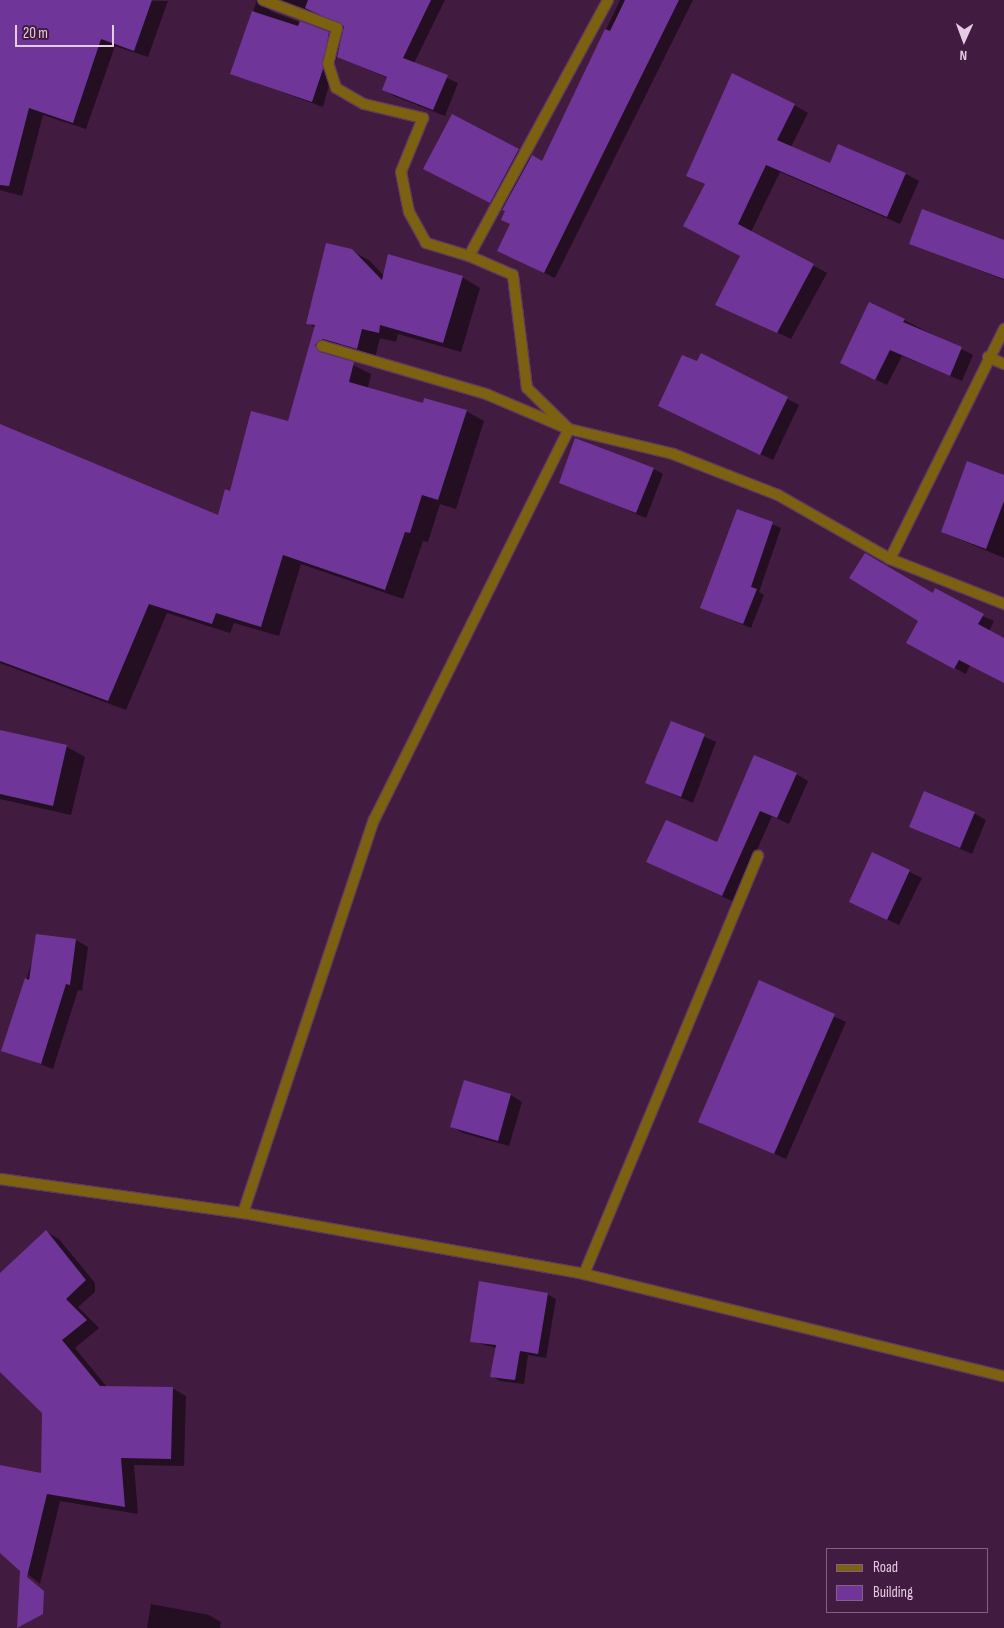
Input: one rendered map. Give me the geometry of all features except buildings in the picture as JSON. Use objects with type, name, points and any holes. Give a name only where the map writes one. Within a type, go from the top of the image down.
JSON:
[{"type":"street","points":[[263,0],[337,28],[328,63],[336,88],[364,104],[423,118],[401,172],[409,212],[426,243],[469,256],[513,275],[528,388],[569,429]]},
{"type":"street","points":[[469,256],[608,0]]},
{"type":"street","points":[[890,559],[988,357],[1004,329]]},
{"type":"street","points":[[322,346],[486,394],[569,429],[673,454],[778,495],[890,559],[1004,604]]},
{"type":"street","points":[[988,357],[1004,364]]},
{"type":"street","points":[[243,1213],[374,820],[569,429]]},
{"type":"street","points":[[584,1274],[758,856]]},
{"type":"street","points":[[0,1180],[243,1213],[584,1274],[1004,1376]]}]
